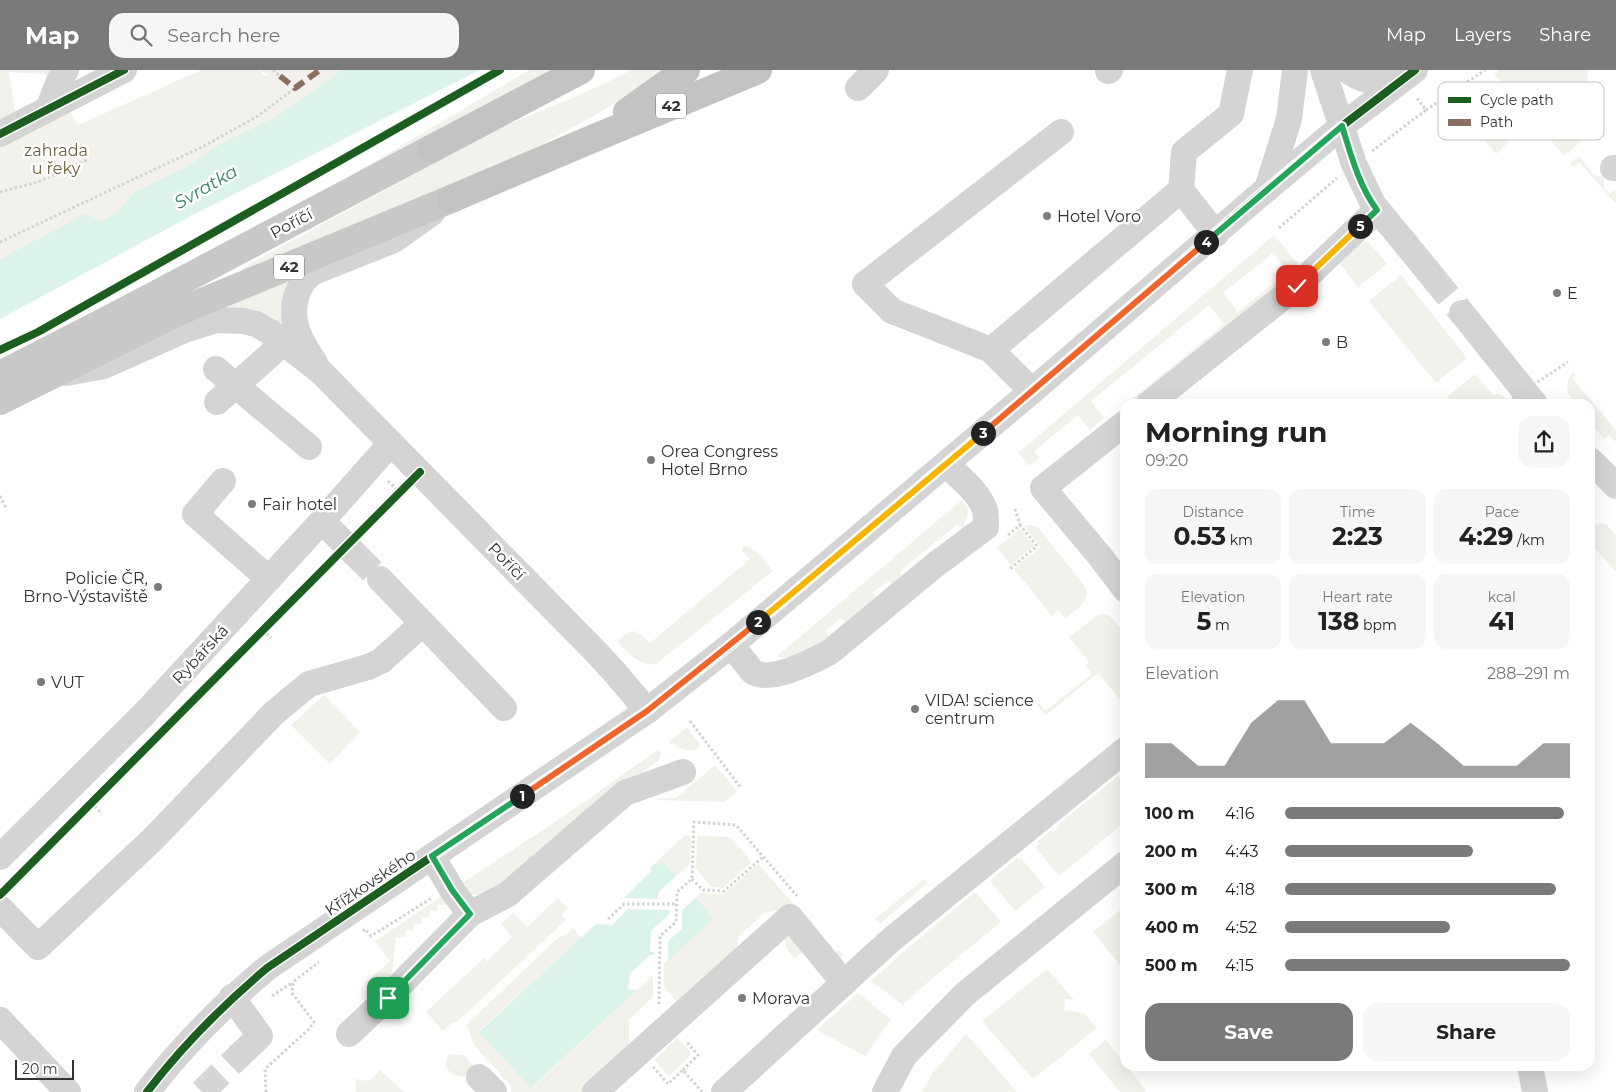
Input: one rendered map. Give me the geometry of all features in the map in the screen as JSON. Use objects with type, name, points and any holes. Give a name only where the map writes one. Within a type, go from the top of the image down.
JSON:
[{"type":"highway","name":"Poříčí","points":[[431,149],[581,70]]},
{"type":"highway","name":"42","points":[[585,142],[686,70]]},
{"type":"highway","name":"Poříčí","points":[[451,200],[758,70]]},
{"type":"main road","name":"Poříčí","points":[[0,401],[52,375],[172,301],[431,149]]},
{"type":"main road","name":"Poříčí","points":[[0,375],[172,301],[451,200]]},
{"type":"street","points":[[48,109],[59,81],[66,70]]},
{"type":"street","points":[[0,134],[124,70]]},
{"type":"street","points":[[1216,234],[1181,190],[1184,152],[1231,114],[1240,70]]},
{"type":"street","points":[[1268,189],[1289,119],[1296,70]]},
{"type":"street","points":[[1323,70],[1354,164],[1372,204],[1432,276]]},
{"type":"street","points":[[1348,70],[1362,79],[1380,83],[1406,77]]},
{"type":"street","name":"Křížkovského","points":[[147,1092],[197,1032],[232,997],[275,963],[647,711],[731,645],[1342,126],[1406,77]]},
{"type":"street","points":[[1032,391],[991,350],[892,311],[865,284],[1061,132]]},
{"type":"street","points":[[991,350],[1181,190]]},
{"type":"street","name":"Poříčí","points":[[321,372],[303,344],[293,319],[298,292],[305,278],[314,272],[394,240],[451,200]]},
{"type":"street","points":[[1155,399],[1297,286],[1377,210]]},
{"type":"street","points":[[172,301],[216,320]]},
{"type":"street","points":[[1462,313],[1531,399]]},
{"type":"street","name":"Poříčí","points":[[52,375],[104,366],[187,329],[216,320],[243,321],[256,324],[270,332],[321,372],[596,652],[647,711]]},
{"type":"street","points":[[226,394],[282,342]]},
{"type":"street","points":[[216,369],[226,394],[309,447]]},
{"type":"street","points":[[1120,427],[1043,488],[1120,583]]},
{"type":"street","name":"Rybářská","points":[[0,857],[146,713],[391,444]]},
{"type":"street","points":[[731,645],[756,674],[769,676],[818,659],[830,652],[929,570],[986,527],[985,510],[971,488],[946,464]]},
{"type":"street","points":[[223,481],[195,514],[269,579]]},
{"type":"street","points":[[322,521],[354,553]]},
{"type":"street","points":[[380,579],[504,708]]},
{"type":"street","points":[[0,908],[38,947],[153,839],[274,713],[309,684],[368,668],[382,661],[422,624]]},
{"type":"street","points":[[724,1092],[892,939],[1120,754]]},
{"type":"street","points":[[348,1034],[388,998],[470,914],[508,894],[625,793],[683,772]]},
{"type":"street","points":[[432,856],[450,887],[470,914]]},
{"type":"street","points":[[886,1092],[904,1056],[965,994],[1120,868]]},
{"type":"street","points":[[595,1092],[790,917],[844,983]]},
{"type":"street","points":[[232,997],[260,1036],[246,1060]]},
{"type":"street","points":[[0,1020],[68,1092]]},
{"type":"street","points":[[1531,1071],[1535,1092]]},
{"type":"path","points":[[273,70],[280,76]]},
{"type":"path","points":[[1467,82],[1485,70]]},
{"type":"path","points":[[0,242],[202,147],[258,116],[295,88]]},
{"type":"path","points":[[1426,110],[1438,102]]},
{"type":"path","points":[[0,192],[38,182],[87,160]]},
{"type":"path","points":[[1512,399],[1568,362]]},
{"type":"path","points":[[393,500],[420,472]]},
{"type":"path","points":[[0,496],[6,508]]},
{"type":"path","points":[[1010,569],[1037,546],[1020,525],[1015,509]]},
{"type":"path","points":[[1005,537],[1020,525]]},
{"type":"path","points":[[256,637],[270,623]]},
{"type":"path","points":[[263,630],[271,638]]},
{"type":"path","points":[[690,720],[741,788]]},
{"type":"path","points":[[84,810],[98,796]]},
{"type":"path","points":[[91,803],[102,814]]},
{"type":"path","points":[[763,857],[724,891],[703,890],[692,879],[694,822],[736,825],[802,901]]},
{"type":"path","points":[[639,1052],[668,1084],[698,1055],[664,1030],[660,936],[676,922],[677,892],[692,879]]},
{"type":"path","points":[[357,935],[365,930],[371,936],[450,887]]},
{"type":"path","points":[[608,919],[624,904],[676,904]]},
{"type":"path","points":[[266,1092],[265,1069],[309,1029],[314,1022],[292,993],[293,982],[325,958]]},
{"type":"path","points":[[683,1070],[702,1092]]},
{"type":"green space","points":[[0,70],[73,70],[52,75],[9,72],[15,112],[0,121]]},
{"type":"green space","name":"zahrada u řeky","points":[[201,70],[259,70],[267,77],[261,70],[342,70],[275,117],[218,145],[186,167],[134,192],[118,212],[102,221],[85,215],[0,259],[0,144],[68,108],[78,125]]},
{"type":"green space","points":[[529,70],[558,70],[215,256]]},
{"type":"green space","points":[[631,70],[667,70],[597,114],[528,152],[241,271],[244,267],[493,131],[580,95]]},
{"type":"green space","points":[[1499,70],[1588,70],[1587,82],[1502,82],[1494,74]]},
{"type":"green space","points":[[1484,140],[1507,140],[1509,142],[1496,154]]},
{"type":"green space","points":[[1551,140],[1583,140],[1564,156]]},
{"type":"green space","points":[[1579,156],[1594,175],[1604,177],[1604,190],[1607,190],[1610,194],[1616,191],[1616,204],[1579,162],[1573,167],[1570,163]]},
{"type":"green space","points":[[1274,235],[1298,264],[1290,271],[1294,276],[1143,399],[1132,399],[1224,324],[1209,305],[1091,401],[1104,418],[1090,430],[1078,415],[1034,451],[1039,458],[1029,466],[1018,453]],"holes":[[[1273,253],[1288,272],[1238,312],[1223,293]]]},
{"type":"green space","points":[[1368,241],[1387,264],[1358,287],[1340,264],[1340,257],[1358,243]]},
{"type":"green space","points":[[1401,275],[1467,358],[1436,383],[1369,301]]},
{"type":"green space","points":[[291,279],[285,330],[230,308],[230,305]]},
{"type":"green space","points":[[1573,372],[1576,375],[1572,378],[1590,399],[1572,399],[1567,388]]},
{"type":"green space","points":[[1475,374],[1494,396],[1497,393],[1505,399],[1448,399],[1447,397]]},
{"type":"green space","points":[[1595,405],[1616,430],[1616,442],[1609,435],[1604,439],[1595,428]]},
{"type":"green space","points":[[962,500],[969,510],[963,529],[958,524],[900,571],[902,576],[892,585],[888,581],[873,592],[877,598],[846,622],[841,618],[826,630],[829,636],[817,645],[798,655],[776,657]]},
{"type":"green space","points":[[1606,524],[1616,536],[1616,572],[1595,548],[1595,526]]},
{"type":"green space","points":[[1024,526],[1038,527],[1086,588],[1087,593],[1084,602],[1065,619],[1058,610],[1052,616],[1014,569],[1041,547]]},
{"type":"green space","points":[[1020,529],[1034,546],[1011,565],[997,548]]},
{"type":"green space","points":[[743,546],[756,552],[773,571],[656,664],[640,661],[617,642],[627,633],[635,631],[650,643],[750,559],[742,550]]},
{"type":"green space","points":[[1099,614],[1109,615],[1120,628],[1120,699],[1098,673],[1046,715],[1037,705],[1039,703],[1045,711],[1092,674],[1085,666],[1089,662],[1069,637]]},
{"type":"green space","points":[[324,695],[360,732],[330,764],[291,725]]},
{"type":"green space","points":[[687,727],[700,745],[699,748],[684,750],[675,747],[676,744],[673,743],[672,745],[668,742]]},
{"type":"green space","points":[[659,749],[661,754],[658,761],[588,810],[506,886],[479,895],[468,894],[456,887],[561,818]]},
{"type":"green space","points":[[715,765],[737,791],[725,802],[657,800],[657,798],[676,798]]},
{"type":"green space","points":[[1118,776],[1120,779],[1120,826],[1059,876],[1035,847],[1039,844],[1037,842],[1051,830],[1053,832],[1059,827],[1058,825]]},
{"type":"green space","points":[[685,835],[691,836],[690,864],[676,876],[662,861],[656,866],[654,864]]},
{"type":"green space","points":[[697,836],[730,837],[752,862],[723,888],[712,887],[696,869]]},
{"type":"green space","points":[[1017,858],[1018,860],[1021,858],[1045,887],[1015,911],[990,881]]},
{"type":"green space","points":[[758,864],[836,952],[839,950],[843,955],[837,961],[792,908],[764,913],[738,937],[737,948],[678,1003],[664,987],[664,964],[714,918],[696,898],[700,893],[724,894]]},
{"type":"green space","points":[[924,879],[927,883],[880,924],[875,919]]},
{"type":"green space","points":[[975,892],[1001,922],[903,1005],[871,981],[908,948]]},
{"type":"green space","points":[[447,893],[445,905],[438,904],[437,911],[430,911],[429,917],[422,917],[421,924],[414,924],[413,931],[406,930],[405,937],[396,937],[393,969],[383,991],[371,978],[390,961],[375,941]]},
{"type":"green space","points":[[558,898],[568,908],[561,915],[566,920],[458,1021],[443,1031],[426,1012],[484,958],[487,961],[512,937],[501,924],[513,913],[527,927]]},
{"type":"green space","points":[[1120,910],[1120,965],[1093,932]]},
{"type":"green space","points":[[573,928],[581,937],[479,1031],[532,1088],[653,975],[653,997],[629,1020],[629,1049],[583,1092],[511,1092],[511,1086],[474,1045],[466,1025],[559,937],[566,935]]},
{"type":"green space","points":[[785,936],[798,938],[807,948],[795,959],[785,947]]},
{"type":"green space","points":[[1047,969],[1074,1000],[1065,999],[1064,1010],[1084,1013],[1097,1028],[1033,1079],[982,1021]]},
{"type":"green space","points":[[858,993],[891,1019],[865,1056],[817,1030]]},
{"type":"green space","points":[[966,1034],[1017,1092],[922,1092],[932,1074]]},
{"type":"green space","points":[[677,1038],[692,1054],[669,1076],[654,1060]]},
{"type":"green space","points":[[1106,1040],[1120,1058],[1120,1071],[1131,1071],[1146,1091],[1120,1092],[1089,1054]]},
{"type":"green space","points":[[448,1054],[464,1055],[474,1067],[464,1077],[453,1075],[445,1067]]},
{"type":"green space","points":[[380,1070],[404,1092],[356,1092],[355,1079],[369,1081]]},
{"type":"water","name":"Svratka","points":[[342,70],[480,70],[187,218],[0,319],[0,259],[85,214],[102,221],[118,212],[134,192],[186,167],[218,145],[275,117]]},
{"type":"water","points":[[662,861],[676,876],[658,893],[658,899],[624,898],[652,870],[650,868],[654,864],[656,866]]},
{"type":"water","points":[[696,898],[714,918],[668,961],[668,941],[682,929],[682,910]]},
{"type":"water","points":[[628,909],[670,910],[670,913],[651,931],[650,952],[654,952],[654,955],[650,955],[630,974],[628,989],[637,990],[531,1088],[479,1032],[596,924],[612,925]]},
{"type":"tunnel","points":[[1432,276],[1462,313]]},
{"type":"tunnel","points":[[354,553],[380,579]]},
{"type":"tunnel","points":[[202,1092],[240,1055]]},
{"type":"marked path","points":[[280,76],[295,88],[320,70]]},
{"type":"cycle path","points":[[0,134],[124,70]]},
{"type":"cycle path","points":[[0,350],[38,332],[500,70]]},
{"type":"cycle path","points":[[147,1092],[204,1027],[267,968],[647,711],[731,645],[800,587],[1342,126],[1415,70]]},
{"type":"cycle path","points":[[0,895],[420,472]]},
{"type":"place","name":"Hotel Voro","points":[[1047,216]]},
{"type":"place","name":"E","points":[[1557,293]]},
{"type":"place","name":"B","points":[[1326,342]]},
{"type":"place","name":"Orea Congress Hotel Brno","points":[[651,460]]},
{"type":"place","name":"Fair hotel","points":[[252,504]]},
{"type":"place","name":"Policie ČR, Brno-Výstaviště","points":[[158,587]]},
{"type":"place","name":"VUT","points":[[41,682]]},
{"type":"place","name":"VIDA! science centrum","points":[[915,709]]},
{"type":"place","name":"Morava","points":[[742,998]]},
{"type":"route","points":[[388,998],[470,914],[452,890],[432,856],[647,711],[731,645],[952,460],[1342,126],[1354,164],[1372,204],[1377,210],[1297,286]]}]
